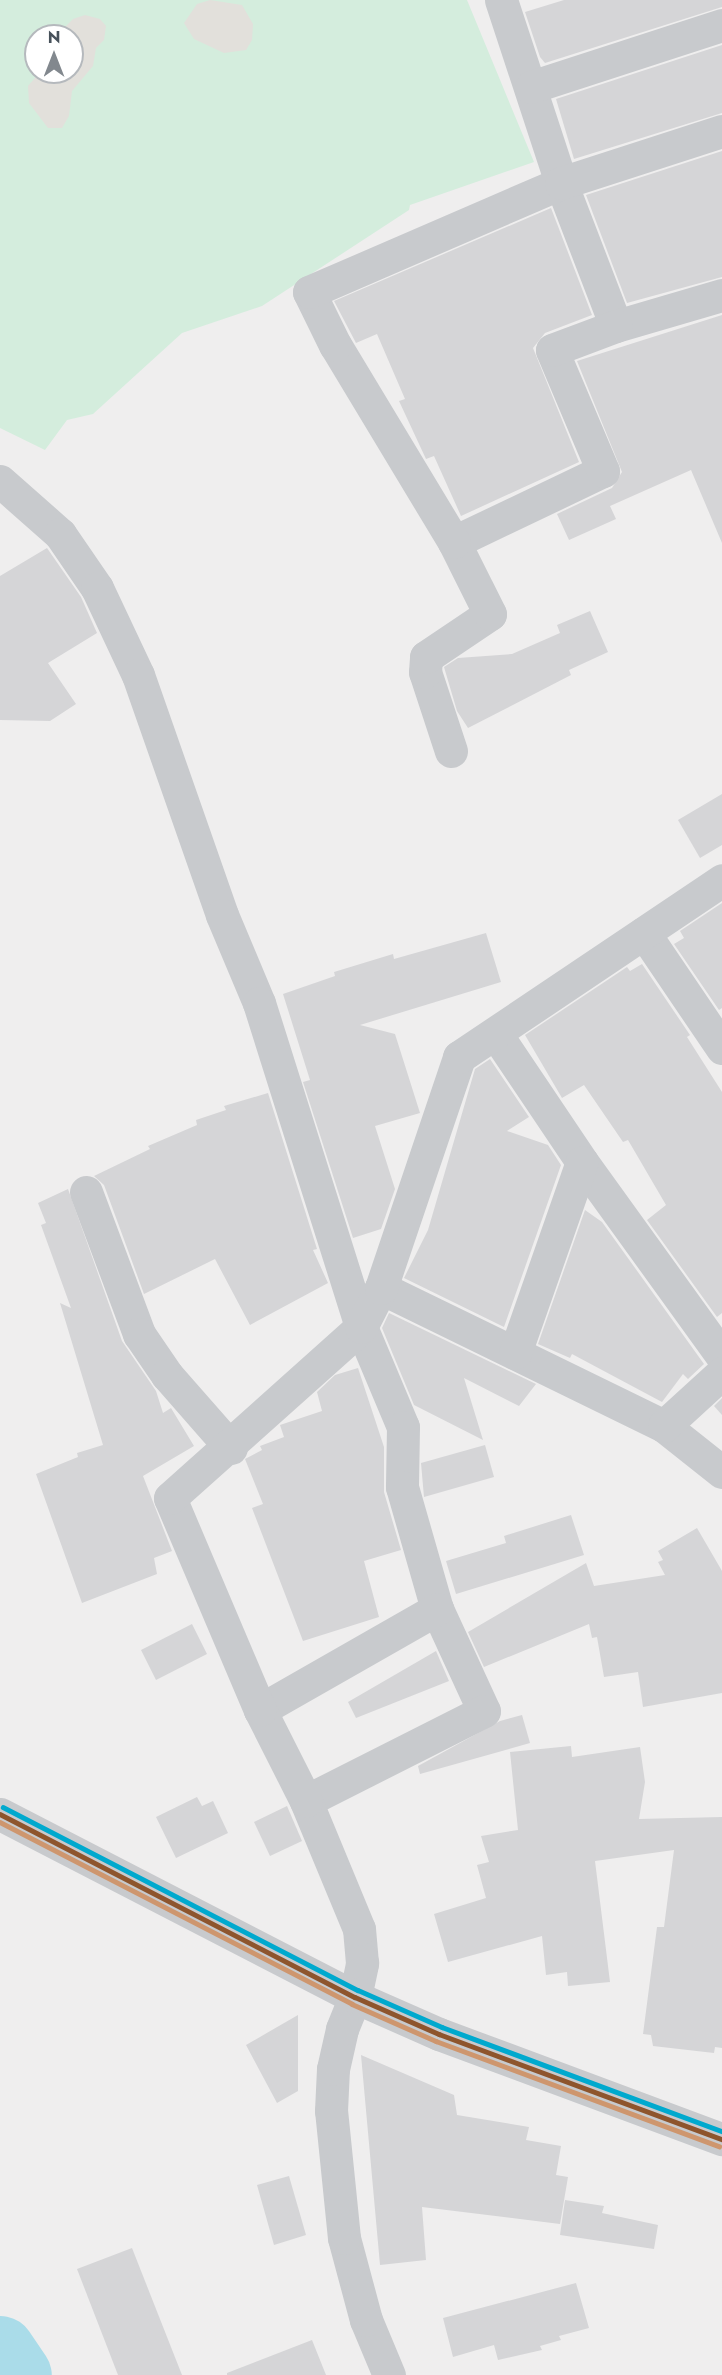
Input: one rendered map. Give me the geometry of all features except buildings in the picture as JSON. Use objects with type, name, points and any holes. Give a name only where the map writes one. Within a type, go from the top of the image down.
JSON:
[{"type":"street","points":[[501,0],[561,183],[616,326]]},
{"type":"street","points":[[531,87],[722,25]]},
{"type":"street","points":[[451,751],[425,672],[426,657],[490,614],[454,542],[335,345],[309,291],[561,183],[722,131]]},
{"type":"street","points":[[454,542],[603,471],[552,350],[616,326],[722,295]]},
{"type":"street","points":[[0,480],[60,534],[97,588],[138,675],[222,915],[259,1003],[361,1327],[403,1427],[402,1487],[437,1609],[484,1711],[306,1802]]},
{"type":"street","points":[[389,2375],[366,2320],[344,2238],[331,2111],[333,2069],[342,2029],[356,1997],[362,1963],[358,1929],[306,1802],[260,1710],[170,1498],[231,1448],[361,1327],[381,1288],[459,1057],[722,880]]},
{"type":"street","points":[[644,933],[722,1048]]},
{"type":"street","points":[[496,1034],[582,1162],[722,1356]]},
{"type":"street","points":[[514,1353],[582,1162]]},
{"type":"street","points":[[86,1192],[139,1334],[167,1375],[231,1448]]},
{"type":"street","points":[[381,1288],[664,1426],[722,1472]]},
{"type":"street","points":[[664,1426],[722,1372]]},
{"type":"street","points":[[260,1710],[437,1609]]},
{"type":"street","points":[[0,1814],[356,1997],[439,2034],[722,2139]]},
{"type":"green space","points":[[0,0],[467,0],[534,162],[410,205],[409,210],[262,306],[182,333],[93,414],[67,420],[45,450],[0,428]]},
{"type":"sand","points":[[210,0],[242,5],[253,24],[252,40],[246,50],[224,53],[194,39],[184,23],[197,4]]},
{"type":"sand","points":[[85,15],[100,19],[106,26],[104,40],[96,48],[93,66],[84,77],[84,24],[68,24],[73,19]]},
{"type":"sand","points":[[30,84],[78,84],[72,91],[69,116],[62,128],[48,128],[29,103]]},
{"type":"waterway","points":[[0,2350],[17,2375]]},
{"type":"transit line","points":[[3,1807],[358,1990],[442,2027],[722,2131]]},
{"type":"transit line","points":[[0,1814],[355,1997],[439,2034],[722,2139]]},
{"type":"transit line","points":[[0,1822],[352,2004],[436,2041],[719,2146]]}]
